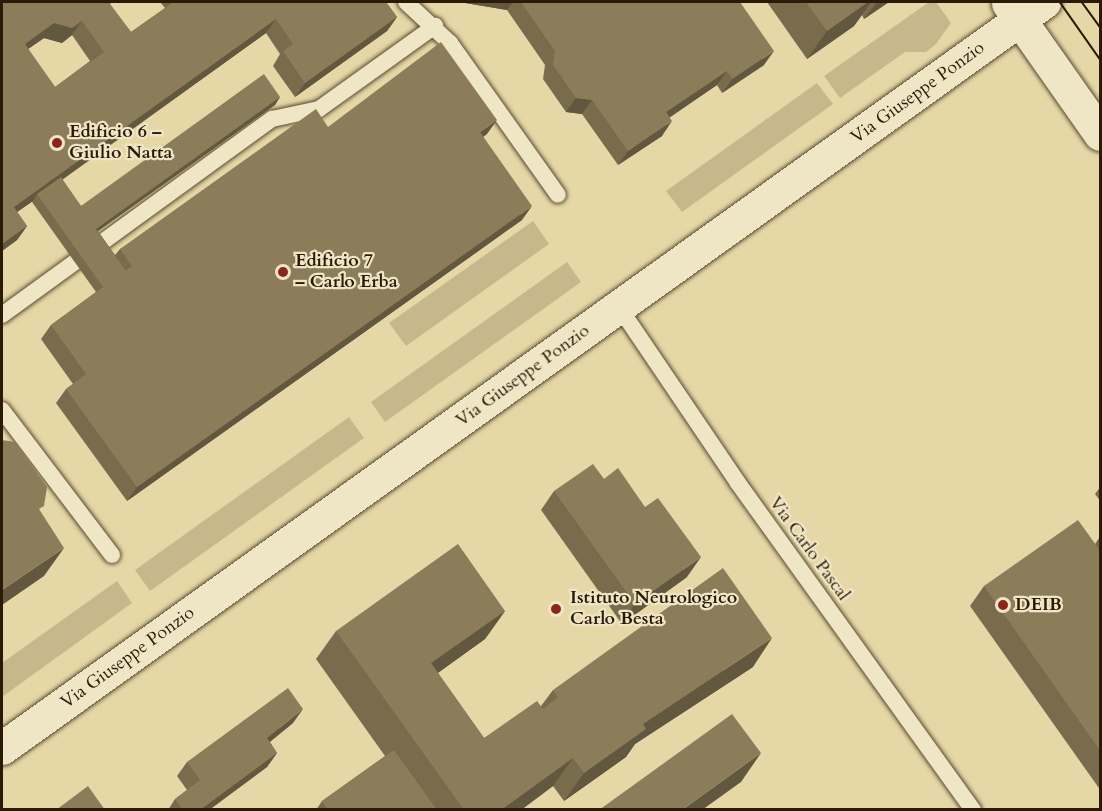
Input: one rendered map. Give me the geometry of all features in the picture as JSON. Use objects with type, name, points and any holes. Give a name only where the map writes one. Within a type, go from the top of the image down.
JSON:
[{"type":"street","points":[[1024,8],[1101,134]]},
{"type":"street","name":"Via Giuseppe Ponzio","points":[[2,748],[619,307],[1024,8]]},
{"type":"lane","points":[[406,2],[435,27],[558,195]]},
{"type":"lane","points":[[2,315],[272,119],[319,109],[435,27]]},
{"type":"lane","name":"Via Carlo Pascal","points":[[619,307],[738,483],[973,810]]},
{"type":"lane","points":[[2,410],[112,555]]},
{"type":"shaded area","points":[[929,2],[936,2],[951,23],[936,44],[926,52],[905,52],[840,98],[824,76]]},
{"type":"shaded area","points":[[817,83],[833,104],[682,212],[666,191]]},
{"type":"shaded area","points":[[533,221],[549,244],[406,346],[389,323]]},
{"type":"shaded area","points":[[567,262],[581,282],[385,422],[371,402]]},
{"type":"shaded area","points":[[349,417],[364,438],[150,591],[135,570]]},
{"type":"shaded area","points":[[117,581],[132,603],[2,697],[2,663]]},
{"type":"building","name":"Edificio 6 – Giulio Natta","points":[[2,2],[108,2],[131,32],[174,2],[386,2],[397,17],[305,83],[283,51],[293,44],[276,19],[14,207],[27,226],[2,244]],"holes":[[[82,21],[104,52],[55,87],[25,44],[54,23],[72,28]]]},
{"type":"building","points":[[521,2],[740,2],[774,51],[732,79],[727,71],[666,112],[672,121],[628,151],[592,100],[576,98],[553,65],[555,51]]},
{"type":"building","points":[[806,2],[868,2],[827,31]]},
{"type":"building","name":"Edificio 7 – Carlo Erba","points":[[441,42],[497,120],[480,132],[532,206],[137,487],[66,389],[86,374],[51,325],[132,266],[120,249],[316,109],[328,127]]},
{"type":"building","points":[[264,74],[280,97],[96,229],[126,271],[103,287],[37,194],[61,177],[81,206]]},
{"type":"building","points":[[2,440],[15,442],[47,487],[44,506],[39,509],[64,548],[2,590]]},
{"type":"building","points":[[593,464],[604,479],[618,468],[645,507],[658,498],[701,557],[635,604],[554,491]]},
{"type":"building","points":[[1078,520],[1101,552],[1101,752],[984,586]]},
{"type":"building","points":[[458,544],[505,611],[431,663],[484,738],[537,701],[543,709],[558,697],[553,690],[723,568],[772,638],[643,724],[646,729],[584,773],[573,758],[501,810],[464,810],[336,631]]},
{"type":"building","points":[[288,688],[303,709],[267,738],[277,753],[200,810],[183,810],[175,799],[200,780],[187,762]]},
{"type":"building","points":[[732,714],[761,753],[682,810],[599,810]]},
{"type":"building","points":[[394,750],[437,810],[328,810],[322,801]]},
{"type":"building","points":[[88,786],[105,810],[56,810]]},
{"type":"tram line","points":[[1060,2],[1100,59]]},
{"type":"tram line","points":[[1082,2],[1100,27]]},
{"type":"place","name":"Edificio 6 – Giulio Natta","points":[[57,143]]},
{"type":"place","name":"Edificio 7 – Carlo Erba","points":[[283,272]]},
{"type":"place","name":"DEIB","points":[[1003,605]]},
{"type":"place","name":"Istituto Neurologico Carlo Besta","points":[[556,609]]}]
